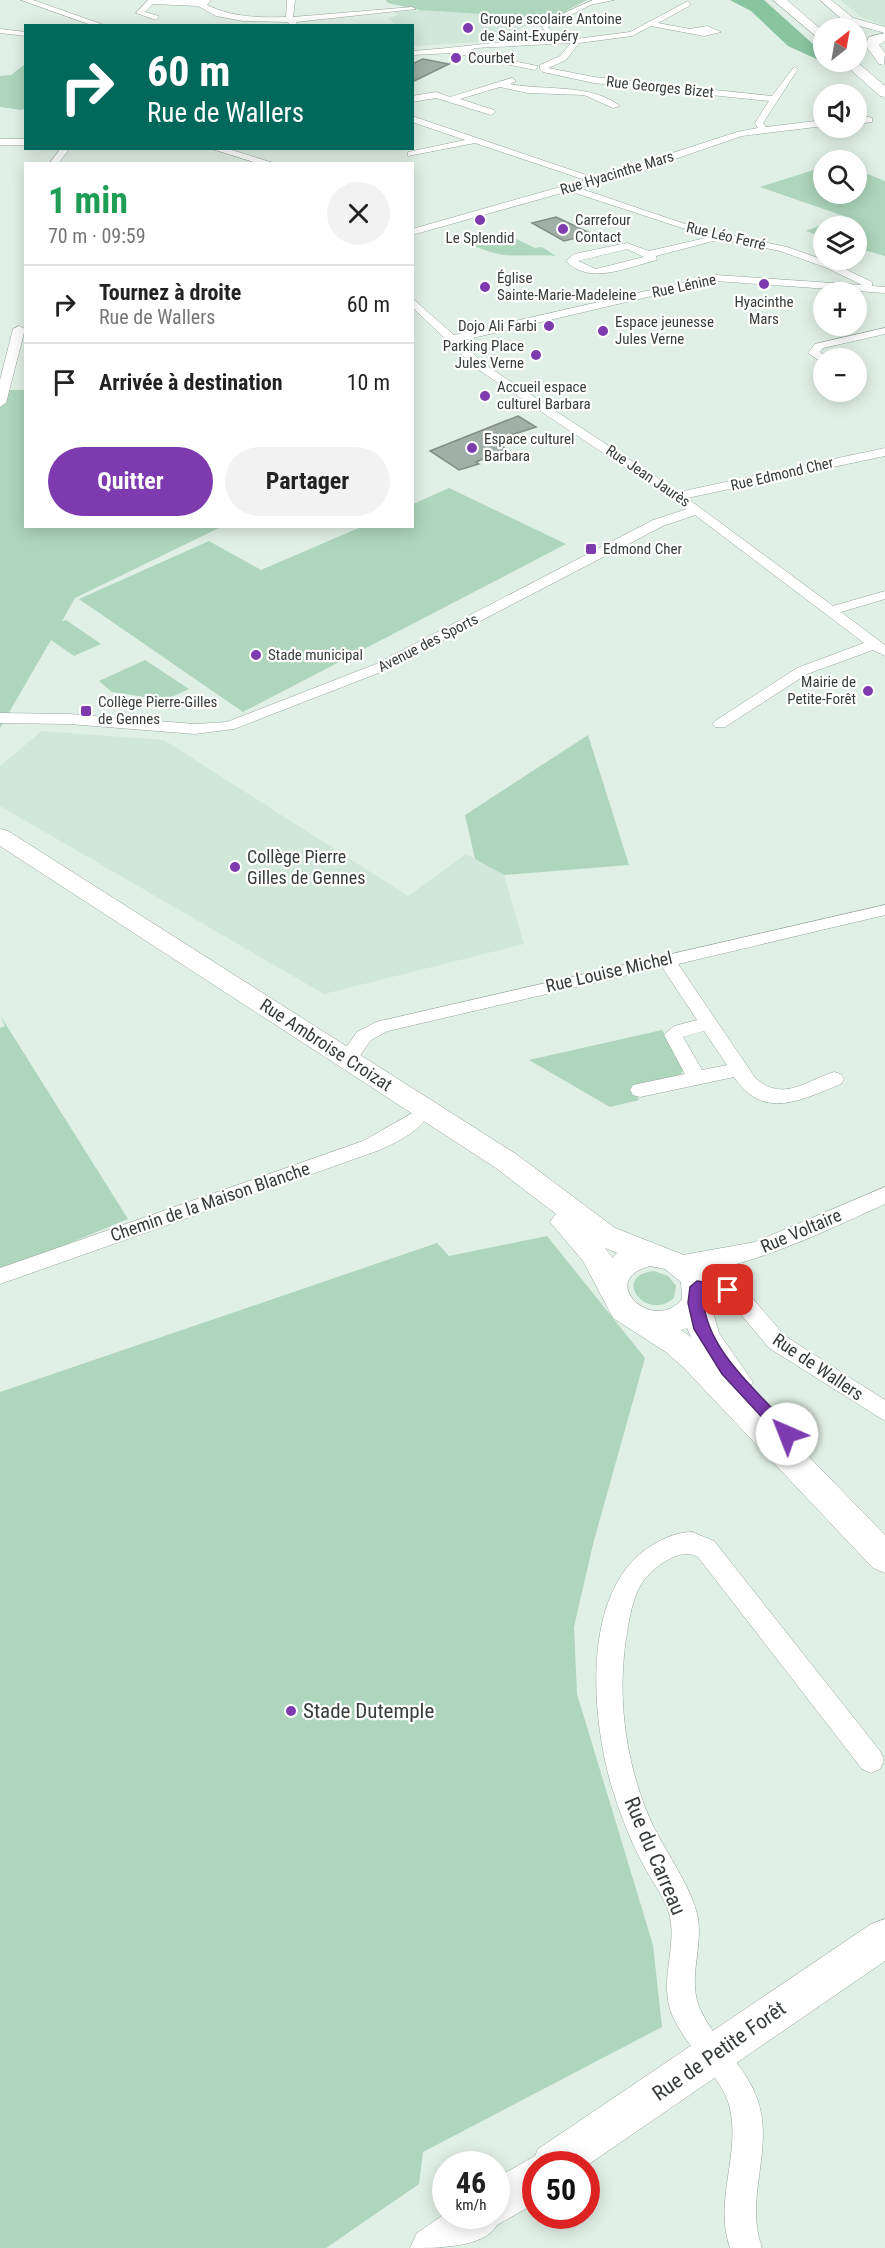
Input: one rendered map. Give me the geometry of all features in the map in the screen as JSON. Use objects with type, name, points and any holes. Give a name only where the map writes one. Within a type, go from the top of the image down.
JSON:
[{"type":"highway","points":[[779,0],[813,29]]},
{"type":"highway","points":[[794,0],[816,18]]},
{"type":"highway","points":[[820,4],[832,18]]},
{"type":"highway","points":[[884,62],[872,45],[874,40],[885,37]]},
{"type":"highway","points":[[867,53],[884,62]]},
{"type":"highway","points":[[867,58],[885,77]]},
{"type":"highway","points":[[861,72],[885,93]]},
{"type":"main road","points":[[834,0],[852,17],[885,29]]},
{"type":"main road","points":[[820,4],[846,19],[885,29]]},
{"type":"main road","name":"Rue Ambroise Croizat","points":[[0,837],[506,1161],[605,1236],[650,1256]]},
{"type":"main road","name":"Rue Ambroise Croizat","points":[[0,850],[506,1175],[558,1217],[584,1242],[611,1281]]},
{"type":"main road","points":[[885,1535],[728,1370],[699,1325],[696,1295],[689,1271],[679,1263],[665,1257],[650,1256],[625,1263],[616,1271],[611,1281],[612,1293],[618,1305],[628,1314],[677,1343],[695,1359],[885,1558]]},
{"type":"main road","points":[[642,1321],[664,1323],[677,1319],[689,1312],[696,1295]]},
{"type":"main road","name":"Rue de Petite Forêt","points":[[572,2151],[885,1938]]},
{"type":"main road","points":[[432,2248],[460,2229]]},
{"type":"street","points":[[25,0],[97,24]]},
{"type":"street","points":[[291,0],[288,7],[292,22]]},
{"type":"street","points":[[556,40],[543,26],[588,3],[610,0]]},
{"type":"street","points":[[414,51],[459,52],[474,46],[556,40],[576,41],[591,37],[634,34],[688,3],[668,0]]},
{"type":"street","points":[[156,18],[140,13],[152,1],[205,2],[210,12],[250,22],[292,22],[412,9]]},
{"type":"street","points":[[390,23],[387,18],[395,15],[392,10]]},
{"type":"street","points":[[651,24],[693,30]]},
{"type":"street","points":[[0,31],[24,34]]},
{"type":"street","points":[[452,99],[501,85],[562,59],[576,41]]},
{"type":"street","name":"Rue Georges Bizet","points":[[459,52],[594,80],[775,99]]},
{"type":"street","points":[[763,129],[759,123],[794,69]]},
{"type":"street","points":[[578,92],[594,80]]},
{"type":"street","points":[[501,85],[528,90],[578,92],[616,106]]},
{"type":"street","points":[[414,98],[432,94],[491,112]]},
{"type":"street","points":[[414,120],[596,181]]},
{"type":"street","points":[[414,126],[424,123]]},
{"type":"street","name":"Rue Hyacinthe Mars","points":[[414,231],[596,181],[763,129],[813,124]]},
{"type":"street","points":[[411,154],[478,140]]},
{"type":"street","points":[[0,142],[24,142]]},
{"type":"street","points":[[448,148],[458,153]]},
{"type":"street","points":[[55,162],[64,150]]},
{"type":"street","points":[[220,150],[266,162]]},
{"type":"street","name":"Rue Léo Ferré","points":[[569,188],[694,230],[756,242],[798,254],[884,290]]},
{"type":"street","points":[[650,254],[653,256],[649,260],[596,272],[585,270],[571,260],[624,246],[637,248],[650,254],[722,236]]},
{"type":"street","name":"Rue Lénine","points":[[452,339],[716,278],[884,290]]},
{"type":"street","name":"Rue Jean Jaurès","points":[[414,303],[480,366],[678,496],[880,648]]},
{"type":"street","points":[[0,403],[18,328]]},
{"type":"street","points":[[817,348],[885,331]]},
{"type":"street","name":"Rue Edmond Cher","points":[[678,496],[885,452]]},
{"type":"street","name":"Avenue des Sports","points":[[0,718],[195,729],[235,724],[381,667],[658,523],[697,510]]},
{"type":"street","points":[[831,611],[885,595]]},
{"type":"street","points":[[720,724],[802,671],[880,648]]},
{"type":"street","points":[[0,726],[44,719]]},
{"type":"street","name":"Rue Louise Michel","points":[[347,1059],[364,1036],[383,1026],[885,910]]},
{"type":"street","points":[[666,959],[753,1089],[770,1098],[787,1097],[834,1079]]},
{"type":"street","points":[[697,1078],[673,1035],[681,1030],[709,1023]]},
{"type":"street","points":[[640,1090],[739,1069]]},
{"type":"street","name":"Chemin de la Maison Blanche","points":[[0,1276],[363,1149],[390,1137],[416,1118]]},
{"type":"street","name":"Rue Voltaire","points":[[679,1263],[707,1262],[750,1252],[885,1195]]},
{"type":"street","name":"Rue de Wallers","points":[[696,1295],[728,1290],[742,1297],[762,1327],[777,1342],[885,1412]]},
{"type":"street","name":"Rue du Carreau","points":[[746,2248],[739,2227],[747,2145],[745,2109],[737,2089],[691,2022],[684,2007],[680,1981],[684,1929],[682,1910],[638,1823],[624,1782],[612,1730],[608,1690],[614,1632],[618,1610],[637,1569],[646,1561],[679,1542],[690,1541],[706,1549],[871,1760]]},
{"type":"shaded area","points":[[840,0],[885,0],[885,26],[863,18]]},
{"type":"shaded area","name":"Groupe scolaire Antoine de Saint-Exupéry","points":[[432,9],[526,17],[522,22],[533,23],[519,29],[530,39],[415,46],[414,24],[394,24],[389,18],[398,15],[395,12]]},
{"type":"shaded area","name":"Collège Pierre Gilles de Gennes","points":[[42,731],[164,740],[408,896],[466,854],[504,875],[524,944],[324,994],[0,806],[0,766]]},
{"type":"green space","points":[[386,0],[587,0],[545,22],[516,16],[420,10],[388,3]]},
{"type":"green space","points":[[730,0],[764,0],[813,44],[813,57],[788,46],[751,11]]},
{"type":"green space","points":[[24,65],[24,109],[22,110],[0,107],[0,76],[11,75]]},
{"type":"green space","points":[[813,170],[813,204],[867,204],[867,174],[885,181],[885,256],[867,251],[867,216],[844,216],[760,187]]},
{"type":"green space","points":[[502,232],[535,248],[542,247],[556,256],[503,255],[468,243]]},
{"type":"green space","points":[[0,390],[24,390],[24,528],[219,528],[75,598],[62,621],[66,620],[101,644],[74,656],[51,640],[0,728]]},
{"type":"green space","name":"Stade municipal","points":[[449,488],[566,544],[243,712],[79,599],[209,541],[261,570],[359,528],[414,528],[414,504]]},
{"type":"green space","points":[[145,660],[189,689],[165,700],[112,692],[99,681]]},
{"type":"green space","points":[[588,735],[629,865],[504,875],[475,859],[465,815]]},
{"type":"green space","points":[[0,1015],[128,1219],[0,1272],[0,1028],[5,1026]]},
{"type":"green space","points":[[662,1030],[685,1067],[680,1076],[632,1089],[639,1100],[610,1107],[529,1060]]},
{"type":"green space","name":"Stade Dutemple","points":[[547,1236],[645,1358],[593,1544],[574,1627],[577,1694],[653,1945],[662,2027],[423,2152],[419,2184],[326,2248],[0,2248],[0,1392],[437,1243],[449,1256]]},
{"type":"green space","points":[[654,1271],[668,1276],[676,1286],[674,1298],[663,1304],[653,1305],[644,1301],[637,1295],[634,1288],[635,1280],[641,1274]]},
{"type":"building","points":[[423,59],[449,64],[414,81],[414,63]]},
{"type":"building","name":"Carrefour Contact","points":[[556,217],[592,234],[564,241],[532,223]]},
{"type":"building","name":"Espace culturel Barbara","points":[[518,416],[536,427],[493,441],[506,449],[476,462],[479,464],[459,470],[430,451]]},
{"type":"place","name":"Groupe scolaire Antoine de Saint-Exupéry","points":[[468,28]]},
{"type":"place","name":"Courbet","points":[[456,58]]},
{"type":"place","name":"Le Splendid","points":[[480,220]]},
{"type":"place","name":"Carrefour Contact","points":[[563,229]]},
{"type":"place","name":"Hyacinthe Mars","points":[[764,284]]},
{"type":"place","name":"Église Sainte-Marie-Madeleine","points":[[485,287]]},
{"type":"place","name":"Dojo Ali Farbi","points":[[549,326]]},
{"type":"place","name":"Espace jeunesse Jules Verne","points":[[603,331]]},
{"type":"place","name":"Parking Place Jules Verne","points":[[536,355]]},
{"type":"place","name":"Accueil espace culturel Barbara","points":[[485,396]]},
{"type":"place","name":"Espace culturel Barbara","points":[[472,448]]},
{"type":"place","name":"Edmond Cher","points":[[591,549]]},
{"type":"place","name":"Stade municipal","points":[[256,655]]},
{"type":"place","name":"Mairie de Petite-Forêt","points":[[868,691]]},
{"type":"place","name":"Collège Pierre-Gilles de Gennes","points":[[86,711]]},
{"type":"place","name":"Collège Pierre Gilles de Gennes","points":[[235,867]]},
{"type":"place","name":"Stade Dutemple","points":[[291,1711]]},
{"type":"route","points":[[728,1290],[697,1287],[696,1317],[699,1325],[728,1370],[787,1434]]}]
